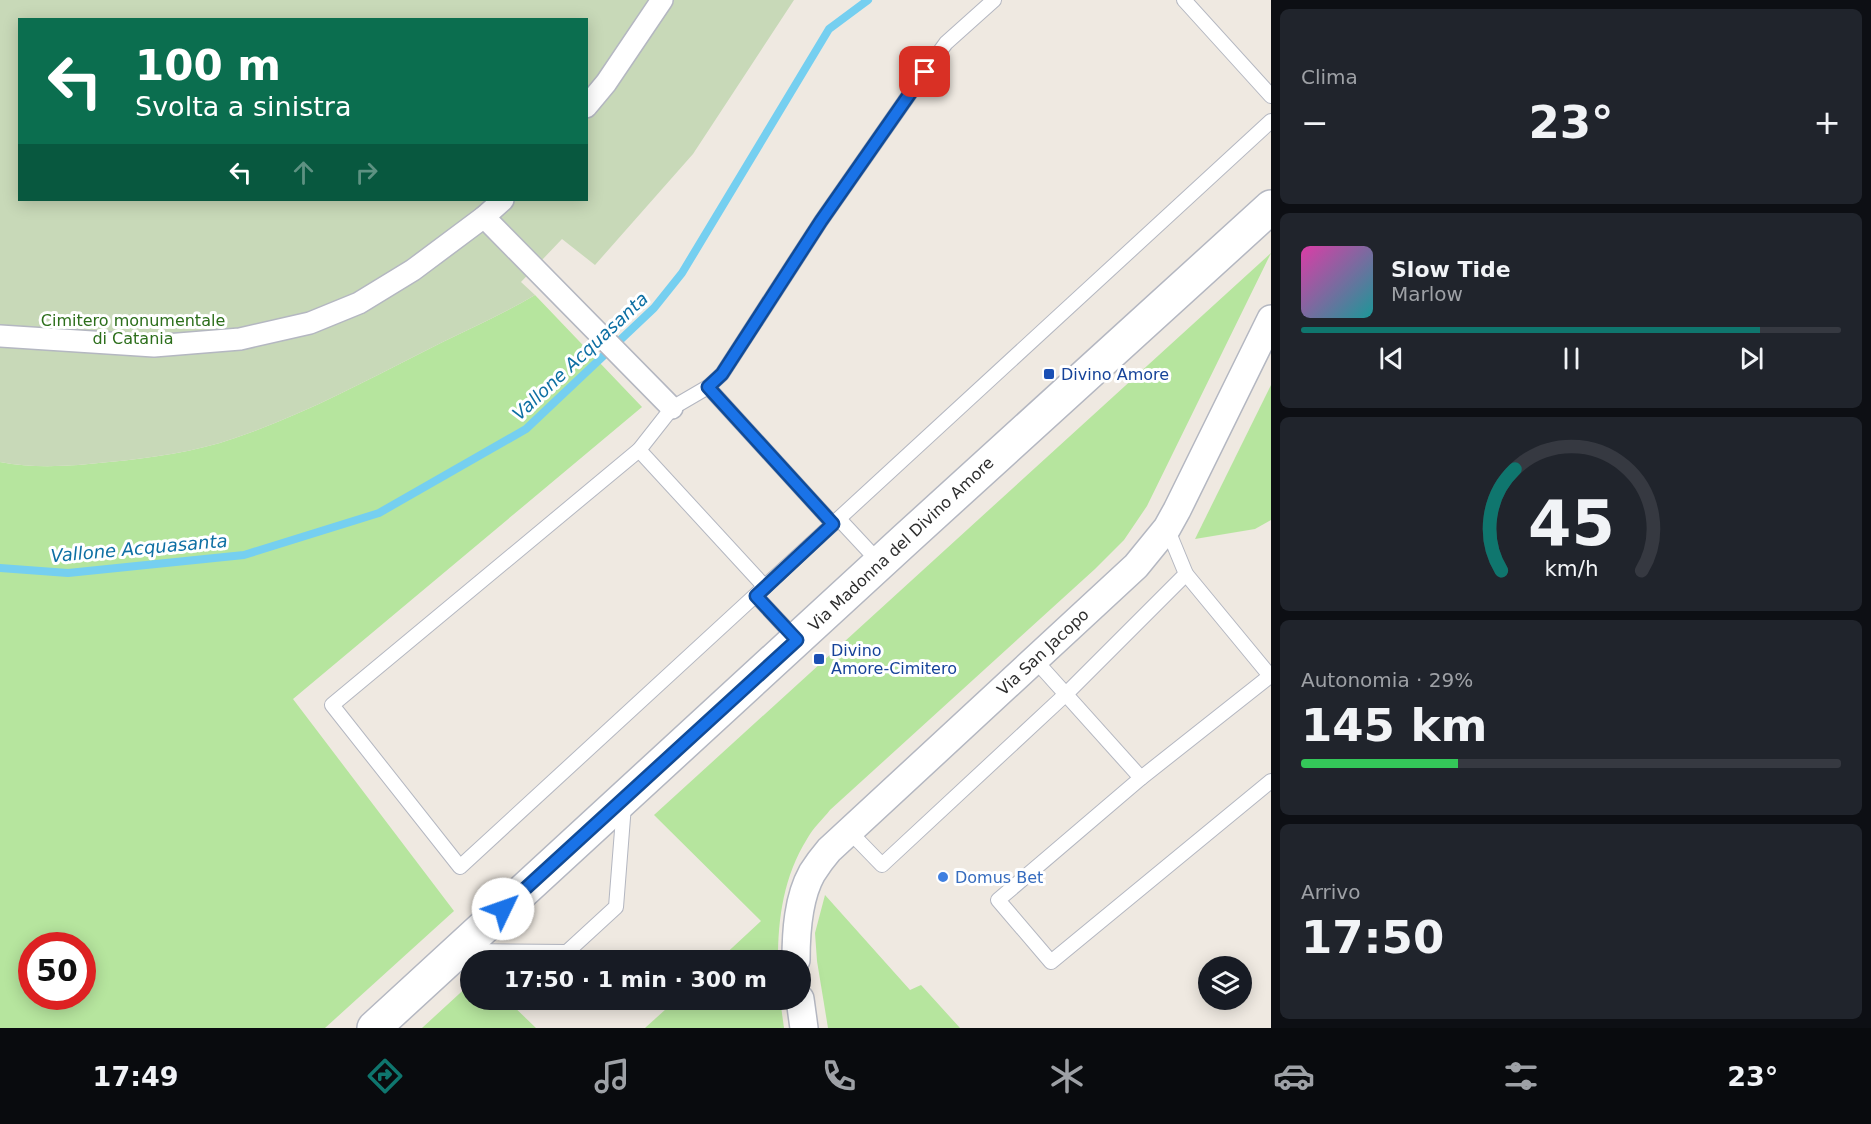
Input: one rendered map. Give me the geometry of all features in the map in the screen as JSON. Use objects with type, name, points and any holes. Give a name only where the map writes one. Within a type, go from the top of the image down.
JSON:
[{"type":"main road","name":"Via Madonna del Divino Amore","points":[[374,1028],[1271,207]]},
{"type":"street","points":[[588,105],[606,83],[662,0]]},
{"type":"street","points":[[0,336],[154,346],[240,339],[310,323],[359,303],[413,270],[502,201]]},
{"type":"street","points":[[484,217],[672,408]]},
{"type":"street","name":"Via San Jacopo","points":[[796,950],[796,931],[803,899],[812,874],[829,850],[1136,566],[1167,528],[1271,319]]},
{"type":"street","points":[[802,1010],[804,1028]]},
{"type":"lane","points":[[994,0],[946,43],[821,221],[728,364],[708,387],[672,408],[639,450],[332,705],[460,867],[1271,121]]},
{"type":"lane","points":[[1184,0],[1271,96]]},
{"type":"lane","points":[[708,387],[836,521],[880,563]]},
{"type":"lane","points":[[639,450],[760,591],[797,640]]},
{"type":"lane","points":[[1167,528],[1186,574],[1270,676],[1141,778],[998,900],[1052,962],[1271,781]]},
{"type":"lane","points":[[849,831],[882,865],[1066,694],[1186,574]]},
{"type":"lane","points":[[1035,660],[1141,778]]},
{"type":"lane","points":[[456,951],[567,952],[616,907],[625,798]]},
{"type":"green space","name":"Cimitero monumentale di Catania","points":[[0,0],[794,0],[693,154],[595,265],[562,239],[521,282],[535,295],[330,399],[235,438],[173,454],[141,459],[68,466],[0,462]]},
{"type":"green space","points":[[1271,253],[1147,506],[1124,540],[830,810],[815,827],[799,853],[788,882],[781,913],[778,950],[730,950],[761,921],[654,815]]},
{"type":"green space","points":[[535,295],[642,407],[293,699],[454,911],[325,1028],[0,1028],[0,462],[41,466],[82,465],[189,451],[220,443],[283,420],[330,399]]},
{"type":"green space","points":[[1271,385],[1271,520],[1255,529],[1195,539]]},
{"type":"green space","points":[[825,895],[910,990],[921,985],[960,1028],[828,1028],[817,961],[815,933]]},
{"type":"green space","points":[[460,993],[460,1010],[517,1010],[536,1028],[422,1028]]},
{"type":"green space","points":[[665,1010],[782,1010],[784,1028],[645,1028]]},
{"type":"waterway","name":"Vallone Acquasanta","points":[[0,568],[68,573],[244,555],[379,513],[526,429],[654,308],[682,273],[829,29],[868,0]]},
{"type":"place","name":"Divino Amore","points":[[1049,374]]},
{"type":"place","name":"Divino Amore-Cimitero","points":[[819,659]]},
{"type":"place","name":"Domus Bet","points":[[943,877]]},
{"type":"route","points":[[503,909],[797,640],[756,596],[833,524],[708,387],[722,374],[821,221],[925,72]]}]
